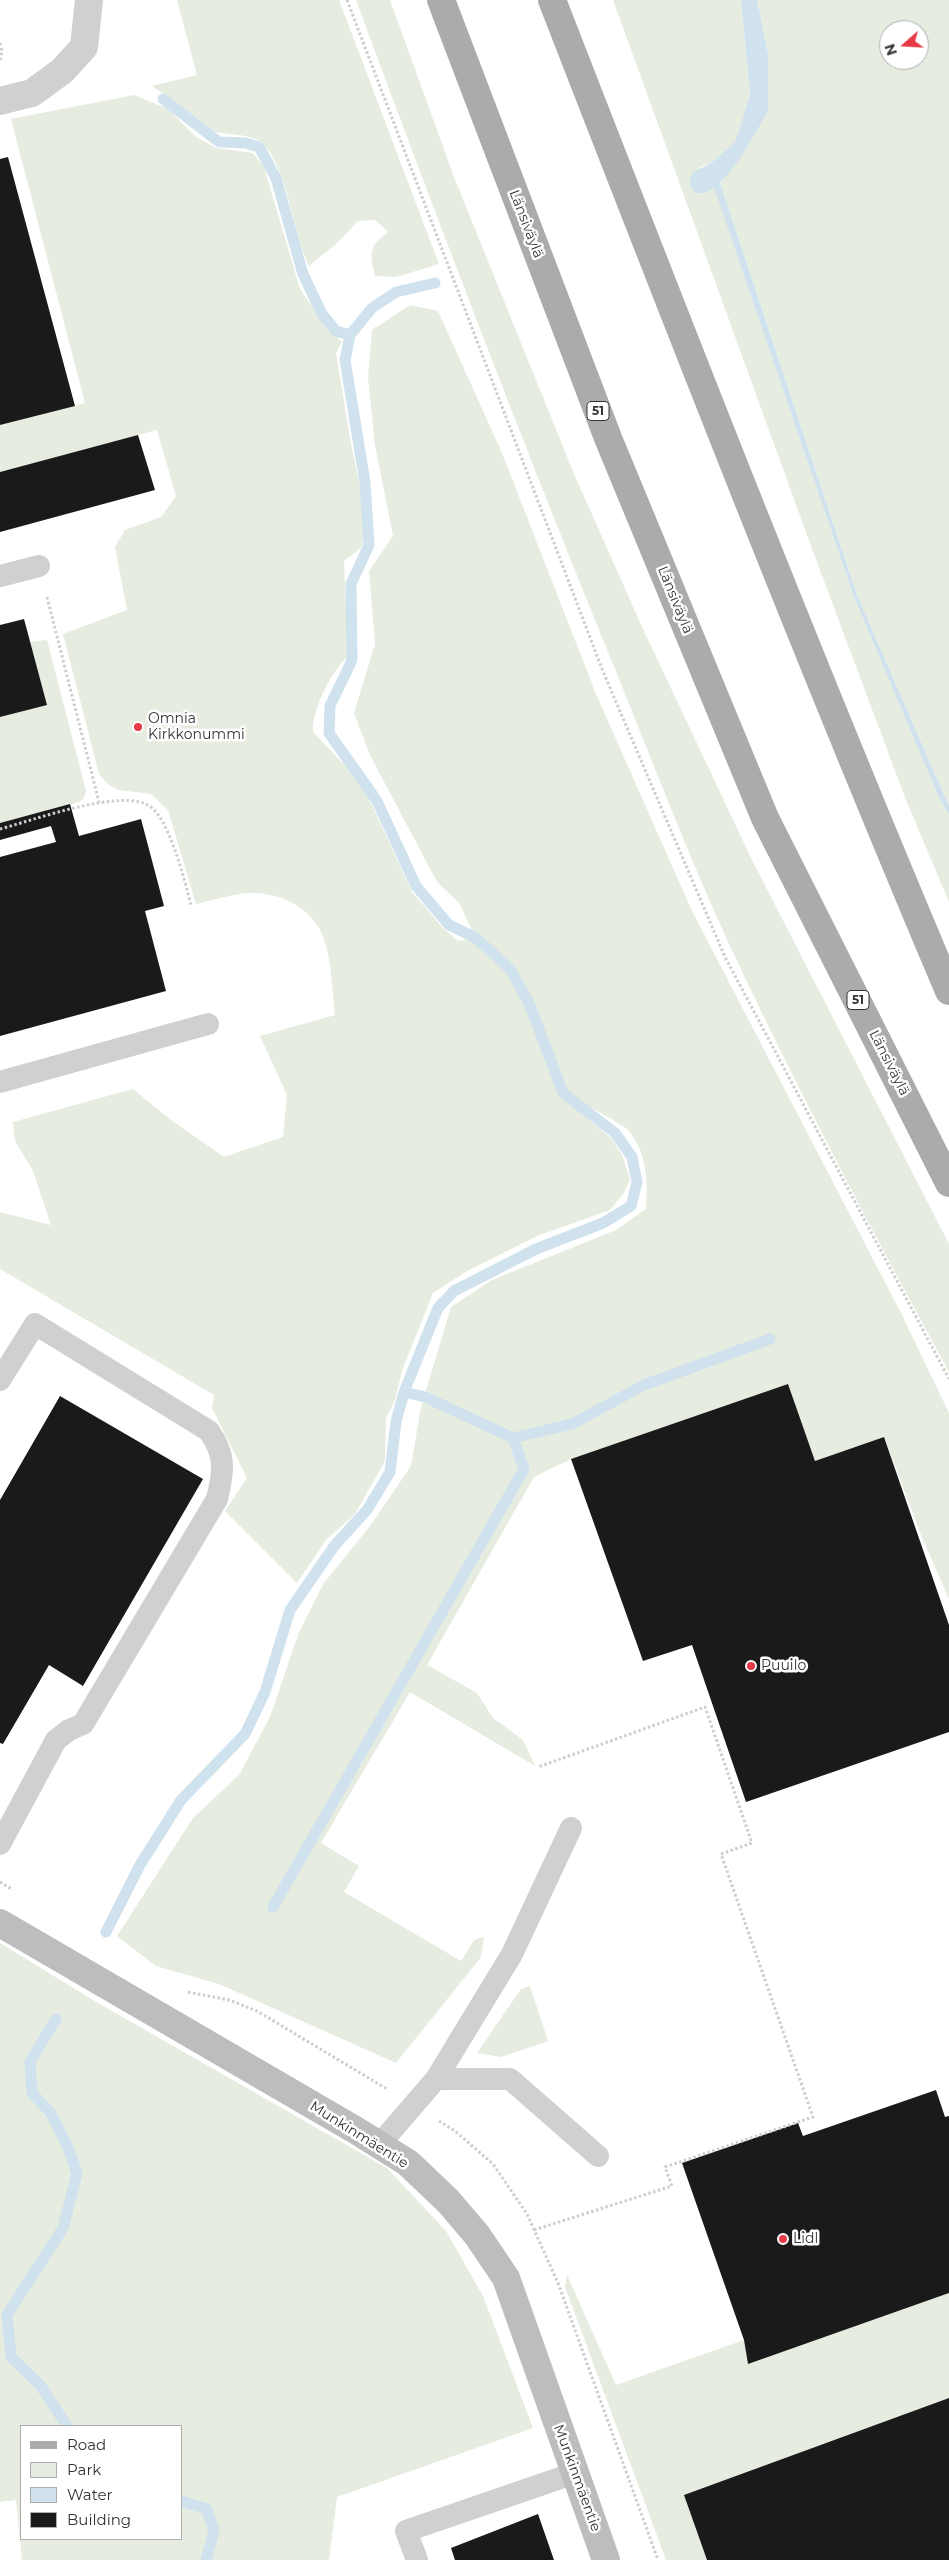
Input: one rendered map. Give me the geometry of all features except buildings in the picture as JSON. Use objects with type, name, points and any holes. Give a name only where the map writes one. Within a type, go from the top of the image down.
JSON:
[{"type":"main road","name":"Länsiväylä","points":[[441,0],[608,438],[765,818],[949,1183]]},
{"type":"main road","points":[[552,0],[777,578],[868,801],[949,991]]},
{"type":"street","points":[[0,101],[32,93],[62,71],[84,47],[89,0]]},
{"type":"street","name":"Munkinmäentie","points":[[0,1923],[379,2145],[408,2163],[448,2200],[477,2235],[506,2278],[606,2560]]},
{"type":"lane","points":[[0,576],[39,566]]},
{"type":"lane","points":[[0,1082],[208,1024]]},
{"type":"lane","points":[[0,1380],[35,1324],[209,1431],[220,1446],[223,1472],[217,1499],[83,1724],[69,1730],[56,1740],[0,1844]]},
{"type":"lane","points":[[379,2145],[436,2079],[512,1954],[571,1828]]},
{"type":"lane","points":[[436,2079],[510,2079],[598,2156]]},
{"type":"lane","points":[[417,2560],[406,2531],[575,2473]]},
{"type":"path","points":[[347,0],[602,669],[725,957],[949,1379]]},
{"type":"path","points":[[0,43],[2,52],[0,62]]},
{"type":"path","points":[[39,566],[100,802]]},
{"type":"path","points":[[0,829],[100,802],[126,800],[149,805],[163,820],[191,905]]},
{"type":"path","points":[[534,2230],[672,2186],[665,2167],[813,2117],[721,1854],[752,1843],[705,1707],[538,1767]]},
{"type":"green space","points":[[177,0],[339,0],[439,264],[396,277],[375,276],[372,251],[381,237],[388,232],[375,220],[358,221],[337,243],[309,266],[298,236],[285,186],[272,157],[264,145],[252,138],[217,132],[202,127],[189,113],[152,86],[197,75]]},
{"type":"green space","points":[[356,0],[390,0],[454,177],[574,474],[643,629],[752,860],[949,1244],[949,1372],[863,1213],[808,1106],[729,944],[697,872],[511,409]]},
{"type":"green space","points":[[613,0],[741,0],[750,95],[735,142],[711,163],[700,167],[689,182],[695,193],[714,187],[854,597],[939,798],[949,815],[949,902],[906,800],[815,557]]},
{"type":"green space","points":[[757,0],[949,0],[949,806],[857,595],[720,183],[723,181],[768,53]]},
{"type":"green space","points":[[134,95],[168,109],[195,136],[216,148],[253,153],[264,167],[300,289],[320,318],[342,342],[336,353],[351,444],[367,519],[362,547],[344,561],[348,656],[335,671],[324,691],[316,713],[313,732],[356,777],[372,805],[412,892],[443,928],[458,941],[475,938],[460,904],[437,882],[370,755],[354,713],[375,644],[369,571],[393,536],[375,445],[368,378],[372,330],[410,305],[438,311],[502,453],[596,694],[692,911],[901,1313],[949,1413],[949,1599],[921,1535],[884,1437],[815,1461],[788,1384],[571,1459],[534,1477],[427,1665],[477,1693],[493,1718],[523,1740],[535,1766],[410,1692],[321,1843],[359,1866],[344,1892],[461,1961],[474,1940],[484,1937],[481,1957],[396,2063],[219,1984],[156,1966],[117,1936],[193,1818],[239,1775],[270,1717],[299,1632],[324,1583],[370,1526],[411,1466],[421,1407],[451,1307],[492,1280],[616,1230],[646,1209],[645,1168],[640,1149],[625,1127],[589,1106],[565,1095],[581,1113],[612,1139],[622,1155],[630,1179],[624,1193],[610,1210],[537,1236],[467,1271],[433,1293],[403,1368],[394,1403],[386,1417],[385,1461],[355,1514],[326,1540],[297,1583],[225,1511],[247,1478],[212,1408],[214,1395],[0,1269],[0,1212],[51,1225],[33,1171],[15,1141],[13,1122],[133,1089],[171,1120],[224,1157],[283,1137],[287,1095],[260,1036],[335,1015],[331,973],[325,941],[316,923],[310,916],[285,899],[266,894],[241,894],[196,904],[168,810],[151,794],[119,790],[109,785],[99,774],[63,634],[127,610],[115,547],[125,530],[161,517],[176,496],[157,430],[0,472],[0,425],[85,403],[11,119]]},
{"type":"green space","points":[[47,640],[86,791],[84,798],[79,802],[0,823],[0,717],[47,704],[30,642]]},
{"type":"green space","points":[[0,1943],[98,2003],[387,2168],[446,2231],[483,2296],[533,2428],[337,2497],[329,2560],[22,2560],[20,2540],[16,2500],[0,2502]]},
{"type":"green space","points":[[530,1986],[548,2041],[501,2057],[477,2053],[521,1989]]},
{"type":"green space","points":[[567,2275],[616,2385],[744,2340],[748,2363],[949,2293],[949,2398],[684,2495],[707,2560],[666,2560],[565,2287]]},
{"type":"water","points":[[741,0],[757,0],[768,53],[768,111],[738,162],[720,183],[857,595],[949,806],[949,815],[939,798],[854,597],[714,188],[705,193],[695,193],[689,182],[693,172],[711,163],[735,142],[750,95]]},
{"type":"waterway","points":[[163,99],[219,142],[245,143],[259,147],[276,178],[303,274],[322,314],[336,331],[350,335]]},
{"type":"waterway","points":[[106,1932],[140,1865],[181,1800],[245,1734],[265,1692],[290,1610],[335,1545],[367,1510],[390,1472],[396,1422],[404,1392],[438,1308],[454,1291],[536,1249],[603,1223],[631,1206],[637,1182],[632,1157],[615,1133],[563,1093],[529,1003],[510,969],[476,938],[449,925],[416,886],[377,801],[329,733],[330,706],[352,660],[351,584],[369,545],[365,482],[345,360],[350,335],[372,308],[396,292],[435,283]]},
{"type":"waterway","points":[[404,1392],[425,1397],[513,1438],[572,1424],[644,1385],[770,1339]]},
{"type":"waterway","points":[[273,1907],[524,1469],[513,1438]]},
{"type":"waterway","points":[[56,2019],[30,2062],[32,2093],[50,2112],[68,2147],[77,2174],[63,2228],[7,2315],[11,2357],[40,2385],[66,2425]]},
{"type":"waterway","points":[[182,2501],[207,2509],[214,2531],[206,2560]]},
{"type":"place","name":"Omnia Kirkkonummi","points":[[138,727]]},
{"type":"place","name":"Puuilo","points":[[751,1666]]},
{"type":"place","name":"Lidl","points":[[783,2239]]}]
